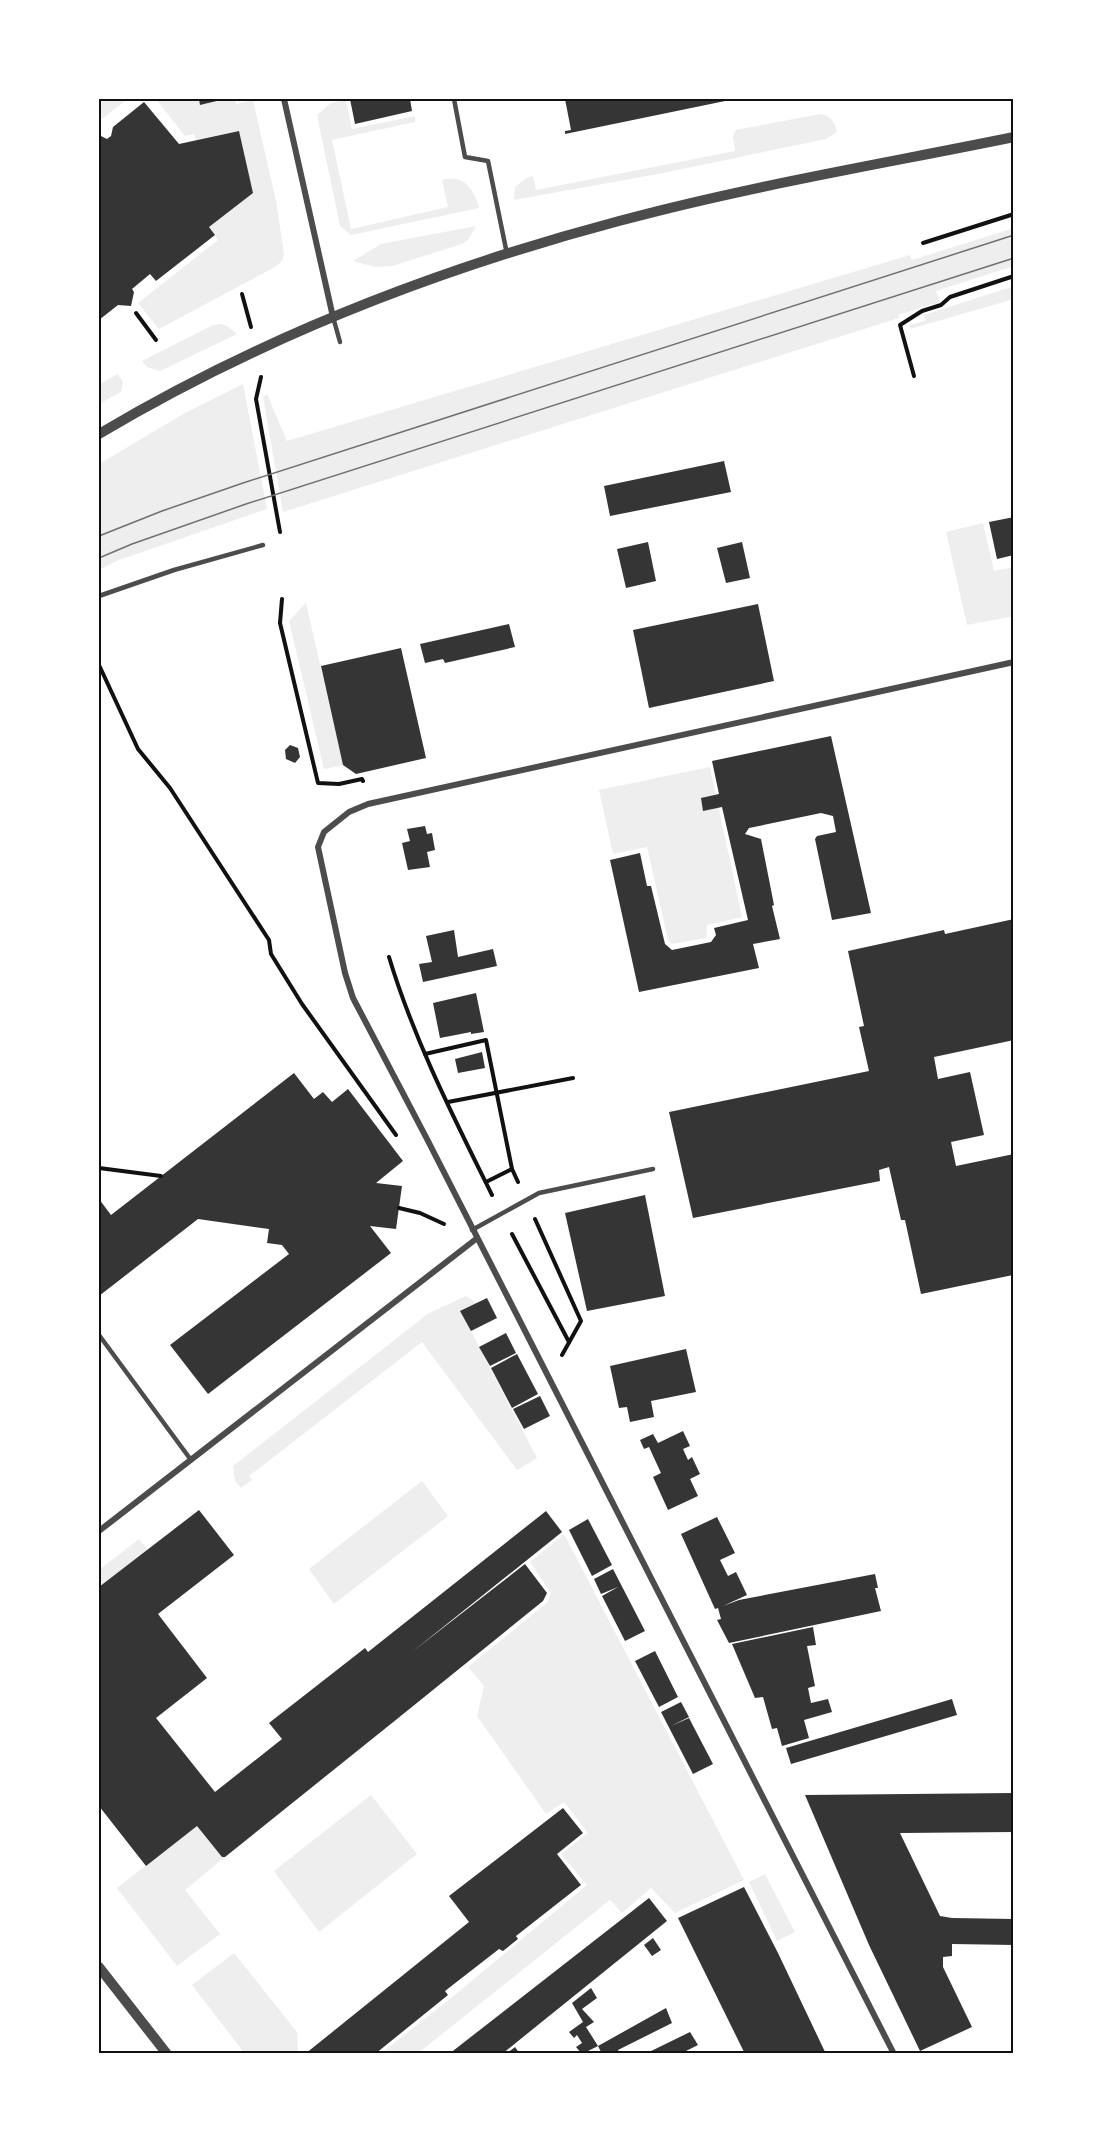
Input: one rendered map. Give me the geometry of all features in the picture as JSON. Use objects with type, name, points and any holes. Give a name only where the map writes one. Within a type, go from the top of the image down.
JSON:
[{"type":"street","points":[[284,99],[333,317]]},
{"type":"street","points":[[99,434],[150,404],[333,317],[507,254],[619,221],[713,198],[1014,137]]},
{"type":"street","points":[[894,2054],[476,1239],[427,1139],[361,1016],[345,973],[318,847],[324,832],[349,812],[368,804],[1014,662]]},
{"type":"street","points":[[99,1531],[476,1239]]},
{"type":"street","points":[[99,1967],[167,2054]]},
{"type":"lane","points":[[454,99],[465,157],[488,160],[507,254]]},
{"type":"lane","points":[[333,317],[340,342]]},
{"type":"lane","points":[[99,596],[174,570],[262,545]]},
{"type":"lane","points":[[472,1230],[539,1193],[653,1169]]},
{"type":"lane","points":[[99,1335],[191,1460]]},
{"type":"path","points":[[923,243],[1014,214]]},
{"type":"path","points":[[914,376],[900,325],[922,311],[941,305],[950,297],[1014,276]]},
{"type":"path","points":[[242,294],[263,367],[256,399],[281,539]]},
{"type":"path","points":[[136,313],[156,340]]},
{"type":"path","points":[[282,599],[280,623],[318,783]]},
{"type":"path","points":[[99,665],[138,749],[170,788],[269,940],[271,954],[303,1004],[399,1139]]},
{"type":"path","points":[[390,957],[400,993],[425,1054],[501,1213],[569,1341]]},
{"type":"path","points":[[425,1054],[486,1040],[512,1169],[581,1321],[562,1356]]},
{"type":"path","points":[[448,1102],[573,1078]]},
{"type":"path","points":[[99,1168],[162,1176]]},
{"type":"path","points":[[486,1182],[512,1169]]},
{"type":"path","points":[[399,1208],[420,1213],[445,1224]]},
{"type":"path","points":[[440,1215],[459,1252]]},
{"type":"shaded area","points":[[99,99],[128,99],[99,121]]},
{"type":"shaded area","points":[[156,99],[199,99],[201,105],[225,99],[235,99],[236,104],[253,100],[276,201],[284,254],[282,261],[275,267],[159,329],[138,303],[218,240],[209,227],[253,193],[238,131],[196,140],[194,134],[185,136]]},
{"type":"shaded area","points":[[346,100],[352,129],[415,116],[415,122],[332,140],[351,229],[448,207],[442,180],[462,181],[471,189],[479,208],[351,235],[340,226],[317,115],[331,103]]},
{"type":"shaded area","points":[[820,114],[834,122],[837,132],[826,139],[658,174],[514,200],[515,187],[526,178],[533,176],[536,190],[735,151],[733,137],[736,130]]},
{"type":"shaded area","points":[[476,226],[468,240],[462,244],[392,266],[375,267],[353,261],[381,244]]},
{"type":"shaded area","points":[[1014,228],[1014,266],[936,291],[940,302],[898,315],[899,318],[283,512],[263,397],[267,394],[287,441],[910,255],[912,260]]},
{"type":"shaded area","points":[[1014,286],[1014,299],[910,329],[909,325],[925,321],[924,315]]},
{"type":"shaded area","points":[[221,324],[237,334],[160,371],[147,367],[142,361],[213,325]]},
{"type":"shaded area","points":[[118,374],[123,382],[121,392],[99,404],[99,384]]},
{"type":"shaded area","points":[[243,384],[267,509],[119,560],[99,570],[99,464],[185,413]]},
{"type":"shaded area","points":[[983,523],[994,571],[1014,567],[1014,616],[967,625],[946,532]]},
{"type":"shaded area","points":[[306,603],[343,765],[324,769],[289,621]]},
{"type":"shaded area","points":[[710,767],[742,917],[707,925],[706,938],[672,944],[668,940],[647,847],[613,854],[599,790]]},
{"type":"shaded area","points":[[466,1296],[477,1303],[461,1312],[537,1458],[517,1470],[422,1342],[249,1476],[252,1480],[241,1488],[235,1481],[233,1466],[429,1313]]},
{"type":"shaded area","points":[[422,1481],[448,1516],[334,1604],[309,1569]]},
{"type":"shaded area","points":[[564,1534],[744,1880],[675,1913],[651,1888],[622,1913],[610,1900],[417,2054],[380,2054],[587,1885],[561,1854],[588,1833],[564,1802],[546,1814],[477,1716],[484,1686],[468,1667],[548,1602],[551,1593],[530,1562]]},
{"type":"shaded area","points":[[139,1539],[148,1550],[99,1587],[99,1570]]},
{"type":"shaded area","points":[[371,1795],[417,1854],[319,1932],[274,1871]]},
{"type":"shaded area","points":[[197,1826],[222,1857],[225,1857],[185,1890],[220,1934],[177,1966],[117,1888]]},
{"type":"shaded area","points":[[765,1874],[795,1932],[777,1941],[749,1882]]},
{"type":"shaded area","points":[[234,1953],[297,2032],[298,2054],[245,2054],[192,1985]]},
{"type":"building","points":[[199,99],[221,99],[221,100],[200,105]]},
{"type":"building","points":[[350,99],[410,99],[412,111],[355,124]]},
{"type":"building","points":[[565,99],[730,100],[565,134],[565,131],[571,130]]},
{"type":"building","points":[[144,102],[179,144],[239,131],[253,193],[209,227],[215,235],[156,281],[150,274],[132,289],[134,292],[131,306],[118,305],[99,320],[99,138],[101,136],[107,139],[111,136],[113,127]]},
{"type":"building","points":[[724,461],[731,492],[610,516],[604,486]]},
{"type":"building","points":[[1014,517],[1014,555],[997,559],[989,522]]},
{"type":"building","points":[[648,542],[656,581],[626,588],[617,549]]},
{"type":"building","points":[[742,542],[750,578],[726,583],[717,548]]},
{"type":"building","points":[[758,604],[774,681],[649,708],[633,630]]},
{"type":"building","points":[[509,624],[515,647],[445,663],[443,659],[425,663],[420,644]]},
{"type":"building","points":[[401,648],[426,758],[356,774],[343,765],[321,666]]},
{"type":"building","points":[[831,736],[871,913],[832,920],[815,839],[817,836],[836,832],[833,816],[821,813],[749,828],[745,834],[761,839],[780,939],[753,944],[759,968],[639,992],[610,860],[640,853],[647,886],[651,886],[665,944],[672,950],[711,942],[716,935],[714,928],[748,920],[722,807],[703,811],[701,798],[719,794],[712,761]]},
{"type":"building","points":[[290,745],[298,748],[300,757],[295,763],[286,759],[285,750]]},
{"type":"building","points":[[425,826],[427,834],[432,833],[435,850],[427,852],[430,867],[408,870],[402,843],[410,841],[407,829]]},
{"type":"building","points":[[1014,919],[1014,1040],[934,1057],[938,1079],[970,1072],[984,1135],[951,1142],[956,1166],[1014,1154],[1013,1275],[921,1294],[905,1220],[901,1220],[889,1167],[879,1170],[880,1181],[693,1218],[669,1112],[869,1071],[859,1027],[864,1026],[848,951],[944,930],[945,934]]},
{"type":"building","points":[[454,930],[458,957],[493,949],[497,966],[423,982],[419,964],[432,962],[426,936]]},
{"type":"building","points":[[476,993],[484,1032],[440,1038],[433,1003]]},
{"type":"building","points":[[482,1052],[485,1068],[458,1073],[455,1059]]},
{"type":"building","points":[[294,1073],[314,1099],[323,1092],[332,1102],[348,1089],[403,1161],[376,1183],[402,1186],[396,1229],[370,1226],[391,1253],[208,1394],[170,1345],[289,1254],[282,1245],[267,1243],[269,1229],[198,1219],[99,1296],[99,1199],[111,1215]]},
{"type":"building","points":[[645,1195],[665,1296],[587,1311],[565,1213]]},
{"type":"building","points":[[487,1298],[497,1318],[471,1331],[460,1311]]},
{"type":"building","points":[[506,1333],[516,1353],[490,1366],[479,1347]]},
{"type":"building","points":[[686,1349],[696,1392],[651,1401],[654,1417],[630,1422],[627,1407],[619,1408],[610,1366]]},
{"type":"building","points":[[517,1354],[538,1394],[512,1408],[491,1368]]},
{"type":"building","points":[[540,1396],[550,1416],[524,1429],[513,1409]]},
{"type":"building","points":[[683,1431],[690,1446],[683,1449],[688,1460],[692,1457],[700,1474],[690,1479],[698,1496],[668,1510],[653,1477],[661,1473],[649,1447],[644,1449],[640,1440],[653,1434],[658,1443]]},
{"type":"building","points":[[199,1510],[234,1555],[158,1614],[207,1678],[156,1718],[215,1792],[282,1739],[269,1723],[365,1648],[368,1652],[546,1511],[562,1532],[412,1652],[525,1564],[547,1593],[543,1601],[397,1719],[225,1857],[222,1857],[197,1826],[146,1866],[99,1806],[99,1587]]},
{"type":"building","points":[[717,1517],[735,1553],[720,1560],[728,1576],[736,1572],[747,1595],[723,1606],[739,1600],[875,1574],[878,1588],[875,1588],[881,1611],[729,1643],[717,1620],[721,1619],[718,1608],[715,1609],[681,1534]]},
{"type":"building","points":[[588,1519],[612,1565],[592,1576],[569,1530]]},
{"type":"building","points":[[613,1569],[645,1631],[625,1641],[602,1596],[618,1587],[601,1594],[594,1579]]},
{"type":"building","points":[[813,1627],[816,1645],[807,1646],[815,1686],[808,1688],[811,1703],[828,1699],[832,1712],[804,1720],[809,1738],[782,1746],[777,1728],[772,1729],[763,1697],[755,1698],[732,1644]]},
{"type":"building","points":[[655,1651],[678,1697],[659,1707],[635,1661]]},
{"type":"building","points":[[952,1699],[957,1715],[791,1764],[786,1748]]},
{"type":"building","points":[[681,1702],[689,1717],[671,1726],[689,1718],[713,1764],[693,1774],[661,1712]]},
{"type":"building","points":[[1014,1793],[1014,1832],[900,1833],[940,1916],[1014,1919],[1014,1945],[952,1944],[952,1956],[943,1957],[943,1967],[972,2027],[920,2051],[869,1945],[805,1795]]},
{"type":"building","points":[[563,1808],[583,1833],[557,1854],[581,1885],[516,1936],[518,1939],[503,1951],[499,1949],[445,1991],[448,1995],[375,2054],[305,2054],[469,1922],[449,1896]]},
{"type":"building","points":[[744,1887],[826,2054],[745,2054],[678,1918]]},
{"type":"building","points":[[649,1898],[667,1921],[502,2054],[449,2054]]},
{"type":"building","points":[[653,1938],[661,1950],[652,1956],[644,1945]]},
{"type":"building","points":[[591,1988],[597,1998],[582,2009],[594,2022],[586,2027],[598,2046],[582,2054],[576,2047],[582,2043],[577,2035],[574,2038],[569,2032],[583,2022],[572,2003]]},
{"type":"building","points":[[666,2008],[672,2023],[618,2050],[620,2054],[602,2054],[598,2046]]},
{"type":"building","points":[[690,2032],[698,2045],[680,2054],[645,2054]]},
{"type":"building","points":[[515,2047],[520,2054],[506,2054]]},
{"type":"tram line","points":[[99,536],[243,483],[1014,235]]},
{"type":"tram line","points":[[99,558],[246,504],[1014,258]]}]
